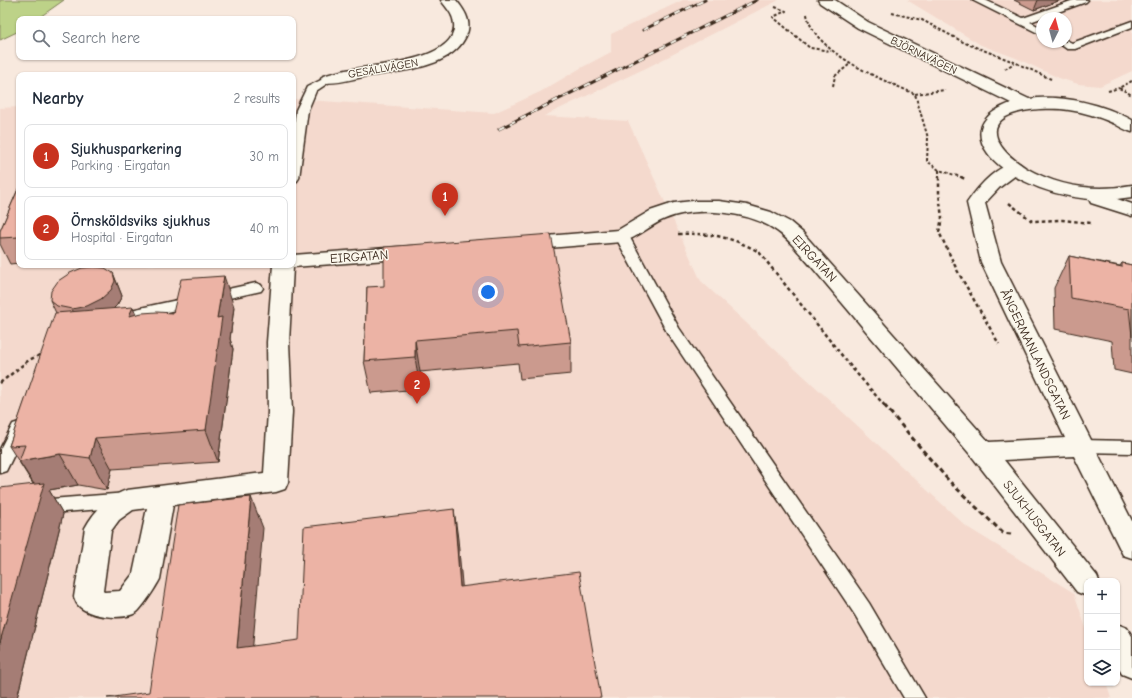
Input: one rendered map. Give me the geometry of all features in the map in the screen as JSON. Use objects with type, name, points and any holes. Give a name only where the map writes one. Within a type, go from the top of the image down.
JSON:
[{"type":"street","name":"GESÄLLVÄGEN","points":[[329,79],[356,72],[411,64],[427,60],[448,50],[458,40],[462,28],[456,8],[448,0]]},
{"type":"street","name":"BJÖRNAVÄGEN","points":[[829,2],[863,25],[1026,104]]},
{"type":"street","points":[[1131,125],[1106,114],[1078,106],[1051,103],[1026,104],[1006,110],[999,114],[990,125],[988,132],[989,139],[997,154],[1014,168],[1049,185],[1132,210]]},
{"type":"street","name":"ÅNGERMANLANDSGATAN","points":[[1014,168],[1000,176],[976,203],[991,262],[1132,547]]},
{"type":"street","points":[[1076,192],[1103,194],[1132,191]]},
{"type":"street","name":"EIRGATAN","points":[[507,245],[622,236],[657,215],[674,209],[694,207],[740,209],[764,216],[783,226],[796,237],[983,452]]},
{"type":"street","name":"EIRGATAN","points":[[296,261],[428,251]]},
{"type":"street","points":[[162,496],[146,580],[127,603],[102,604],[88,597],[98,528],[110,513],[127,500],[276,482],[280,412],[278,342],[283,268]]},
{"type":"street","points":[[983,452],[1081,446]]},
{"type":"street","name":"SJUKHUSGATAN","points":[[983,452],[1084,580]]},
{"type":"street","points":[[1120,642],[1132,664]]},
{"type":"lane","points":[[977,0],[1036,29]]},
{"type":"lane","points":[[1022,22],[1083,0]]},
{"type":"lane","points":[[1072,47],[1132,24]]},
{"type":"lane","points":[[296,155],[302,110],[311,89],[329,79]]},
{"type":"lane","points":[[622,236],[673,330],[862,609],[914,698]]},
{"type":"lane","points":[[105,320],[256,288]]},
{"type":"lane","points":[[0,466],[25,416]]},
{"type":"lane","points":[[1081,446],[1132,447]]},
{"type":"lane","points":[[0,510],[127,500]]},
{"type":"path","points":[[775,7],[786,11],[773,17],[810,48],[832,51]]},
{"type":"path","points":[[807,10],[810,28],[838,57],[864,72],[915,94],[928,138],[927,161],[939,170],[989,187],[1032,221],[1062,220],[1095,223]]},
{"type":"path","points":[[890,12],[922,20],[965,43],[1014,62],[1054,81]]},
{"type":"path","points":[[833,86],[835,76],[850,64]]},
{"type":"path","points":[[1106,91],[1119,88],[1132,81]]},
{"type":"path","points":[[1119,88],[1132,94]]},
{"type":"path","points":[[677,234],[713,233],[738,240],[759,252],[852,368],[949,482],[1003,533],[1055,543]]},
{"type":"path","points":[[0,383],[29,360],[48,351]]},
{"type":"shaded area","points":[[683,0],[779,0],[648,67],[544,116],[628,121],[701,281],[967,527],[1074,593],[1084,622],[1084,686],[1107,686],[1111,698],[0,698],[0,108],[16,107],[16,268],[296,268],[296,99],[494,113],[540,92],[611,52],[611,34]]},
{"type":"shaded area","points":[[907,0],[1132,0],[1132,71],[1100,86],[1078,84],[1059,78],[1016,58],[981,45]]},
{"type":"green space","points":[[0,0],[64,0],[41,16],[16,16],[16,32],[0,40]]},
{"type":"building","points":[[16,194],[16,237],[0,238],[0,231]]},
{"type":"building","points":[[551,234],[571,342],[519,347],[517,331],[415,340],[415,357],[364,361],[367,287],[384,286],[384,247]]},
{"type":"building","points":[[1069,256],[1122,267],[1122,263],[1132,265],[1132,336],[1129,309],[1071,298]]},
{"type":"building","points":[[82,268],[105,268],[113,273],[115,281],[111,290],[101,299],[87,306],[72,309],[57,306],[50,300],[51,291],[58,281],[70,273]]},
{"type":"building","points":[[224,276],[217,318],[222,317],[206,430],[95,438],[90,458],[60,454],[19,461],[25,445],[9,446],[55,313],[133,307],[129,316],[142,313],[173,313],[181,279]]},
{"type":"building","points":[[44,483],[0,642],[0,488]]},
{"type":"building","points":[[251,497],[237,648],[299,640],[304,527],[454,509],[460,587],[579,572],[601,698],[107,698],[149,692],[178,505]]},
{"type":"railway","points":[[643,30],[705,0]]},
{"type":"railway","points":[[499,129],[757,0]]},
{"type":"place","name":"Sjukhusparkering","points":[[445,216]]},
{"type":"place","name":"Örnsköldsviks sjukhus","points":[[417,404]]}]
